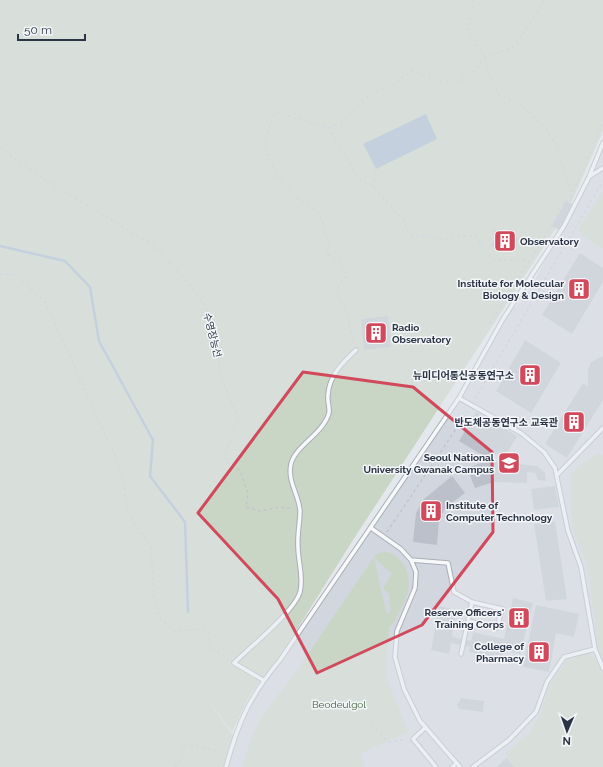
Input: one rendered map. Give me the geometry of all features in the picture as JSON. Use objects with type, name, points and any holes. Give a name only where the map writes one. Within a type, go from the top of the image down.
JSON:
[{"type":"lane","points":[[226,767],[236,733],[248,703],[263,680],[280,660],[459,398],[503,319],[528,283],[575,205],[589,177],[603,143]]},
{"type":"lane","points":[[589,177],[603,168]]},
{"type":"lane","points":[[263,680],[234,662],[287,611],[300,593],[302,578],[298,546],[300,510],[291,483],[291,464],[299,450],[310,441],[322,427],[329,413],[328,396],[332,378],[356,350]]},
{"type":"lane","points":[[459,398],[521,433],[544,452],[555,468],[568,531],[581,567],[595,649],[603,668]]},
{"type":"lane","points":[[557,475],[603,428]]},
{"type":"lane","points":[[371,528],[401,549],[412,560],[416,572],[415,588],[397,631],[396,657],[404,689],[420,721],[460,767]]},
{"type":"lane","points":[[412,560],[448,563],[454,592],[472,602],[502,609],[497,628],[468,621]]},
{"type":"lane","points":[[461,654],[472,602]]},
{"type":"lane","points":[[473,767],[509,740],[536,712],[547,682],[564,657],[595,649]]},
{"type":"lane","points":[[426,727],[413,739],[436,767]]},
{"type":"lane","points":[[452,767],[457,763]]},
{"type":"path","points":[[472,0],[474,7],[467,27],[485,58],[490,76],[499,95],[520,105],[546,127],[557,147],[575,205]]},
{"type":"path","points":[[356,350],[350,333],[347,316],[338,294],[338,286],[347,276],[338,261],[327,254],[329,240],[322,232],[323,221],[315,209],[298,199],[277,177],[264,143],[275,112],[329,128],[343,121],[373,91],[388,88],[412,71],[435,80],[454,83],[472,73],[485,58],[515,46],[544,0]]},
{"type":"path","points":[[490,324],[565,201],[572,194],[603,123]]},
{"type":"path","points":[[329,128],[358,178],[373,187],[403,220],[410,235],[432,236],[439,240],[464,236],[478,237],[482,247],[493,260],[524,260],[522,273],[528,283]]},
{"type":"path","name":"수영장능선","points":[[0,148],[47,181],[153,245],[180,274],[206,307],[218,353],[221,378],[238,417],[226,454],[226,462],[240,470],[248,493],[246,507],[260,511],[279,507],[300,510]]},
{"type":"path","points":[[373,187],[376,169]]},
{"type":"path","points":[[475,399],[603,182]]},
{"type":"path","points":[[0,274],[16,275],[45,302],[117,460],[124,486],[126,502],[133,521],[151,547],[154,596],[159,617],[174,632],[204,629],[208,633],[211,648],[234,662]]},
{"type":"path","points":[[384,537],[468,411]]},
{"type":"path","points":[[371,725],[389,742],[413,739]]},
{"type":"path","points":[[175,767],[180,761],[186,744],[222,752]]},
{"type":"highlighted area","points":[[303,372],[413,387],[492,452],[493,532],[422,625],[317,673],[278,599],[198,513]]},
{"type":"shaded area","name":"Seoul National University Gwanak Campus","points":[[603,143],[603,767],[226,767],[236,733],[248,703],[263,680],[280,660],[459,398],[503,319],[526,296],[575,205]]},
{"type":"green space","points":[[0,0],[603,0],[603,131],[569,208],[353,540],[266,679],[262,678],[250,695],[232,732],[203,694],[234,736],[226,767],[0,767]]},
{"type":"green space","points":[[603,191],[603,249],[580,234],[578,229]]},
{"type":"green space","points":[[597,454],[603,455],[603,662],[598,650],[587,565],[572,528],[570,474]]},
{"type":"green space","name":"Beodeulgol","points":[[387,552],[399,558],[404,565],[409,581],[407,595],[404,602],[393,624],[389,627],[386,676],[408,732],[361,753],[365,767],[242,767],[250,741],[260,719],[302,663],[374,557],[379,553]],"holes":[[[374,558],[392,573],[383,588],[389,594],[390,611],[387,615]]]},
{"type":"green space","points":[[587,653],[595,658],[603,674],[603,767],[514,767],[505,753],[528,735],[540,715],[550,684],[567,660]]},
{"type":"water","points":[[426,114],[437,139],[376,169],[363,144]]},
{"type":"building","points":[[566,201],[574,205],[560,231],[552,226]]},
{"type":"building","name":"Observatory","points":[[511,228],[513,235],[519,239],[514,243],[514,251],[505,247],[501,252],[499,246],[491,246],[495,237],[493,229],[503,232]]},
{"type":"building","name":"Institute for Molecular Biology & Design","points":[[580,253],[603,268],[603,282],[572,334],[542,315]]},
{"type":"building","name":"Radio Observatory","points":[[388,316],[391,347],[364,350],[361,319]]},
{"type":"building","name":"뉴미디어통신공동연구소","points":[[525,340],[561,363],[531,413],[496,391]]},
{"type":"building","name":"반도체공동연구소 교육관","points":[[603,356],[603,400],[567,458],[545,444],[583,383],[588,387],[588,370],[591,362]]},
{"type":"building","points":[[476,412],[517,436],[507,453],[484,456],[459,441]]},
{"type":"building","points":[[497,462],[537,466],[545,473],[546,481],[538,480],[535,473],[527,472],[527,483],[494,482],[475,488],[467,468],[481,463]]},
{"type":"building","name":"Institute of Computer Technology","points":[[452,476],[465,493],[445,508],[439,521],[437,545],[413,542],[416,513],[424,499]]},
{"type":"building","points":[[555,486],[559,507],[534,510],[531,489]]},
{"type":"building","points":[[555,521],[567,599],[546,601],[534,524]]},
{"type":"building","name":"Reserve Officers' Training Corps","points":[[513,598],[533,603],[520,654],[504,650],[500,664],[492,662],[493,657],[469,652],[470,647],[451,643],[449,654],[431,650],[439,606],[457,610],[452,637],[471,641],[473,632],[504,639]]},
{"type":"building","name":"College of Pharmacy","points":[[536,605],[579,614],[574,637],[556,633],[549,672],[523,667]]},
{"type":"building","points":[[461,698],[484,701],[483,712],[459,709],[457,705]]},
{"type":"building","points":[[507,758],[514,767],[496,767]]},
{"type":"waterway","points":[[0,246],[65,261],[90,287],[99,341],[153,440],[150,476],[185,522],[188,612]]},
{"type":"place","name":"Observatory","points":[[505,241]]},
{"type":"place","name":"Institute for Molecular Biology & Design","points":[[579,289]]},
{"type":"place","name":"Radio Observatory","points":[[376,333]]},
{"type":"place","name":"뉴미디어통신공동연구소","points":[[530,375]]},
{"type":"place","name":"반도체공동연구소 교육관","points":[[574,422]]},
{"type":"place","name":"Seoul National University Gwanak Campus","points":[[509,463]]},
{"type":"place","name":"Institute of Computer Technology","points":[[431,511]]},
{"type":"place","name":"Reserve Officers' Training Corps","points":[[519,618]]},
{"type":"place","name":"College of Pharmacy","points":[[539,652]]}]
